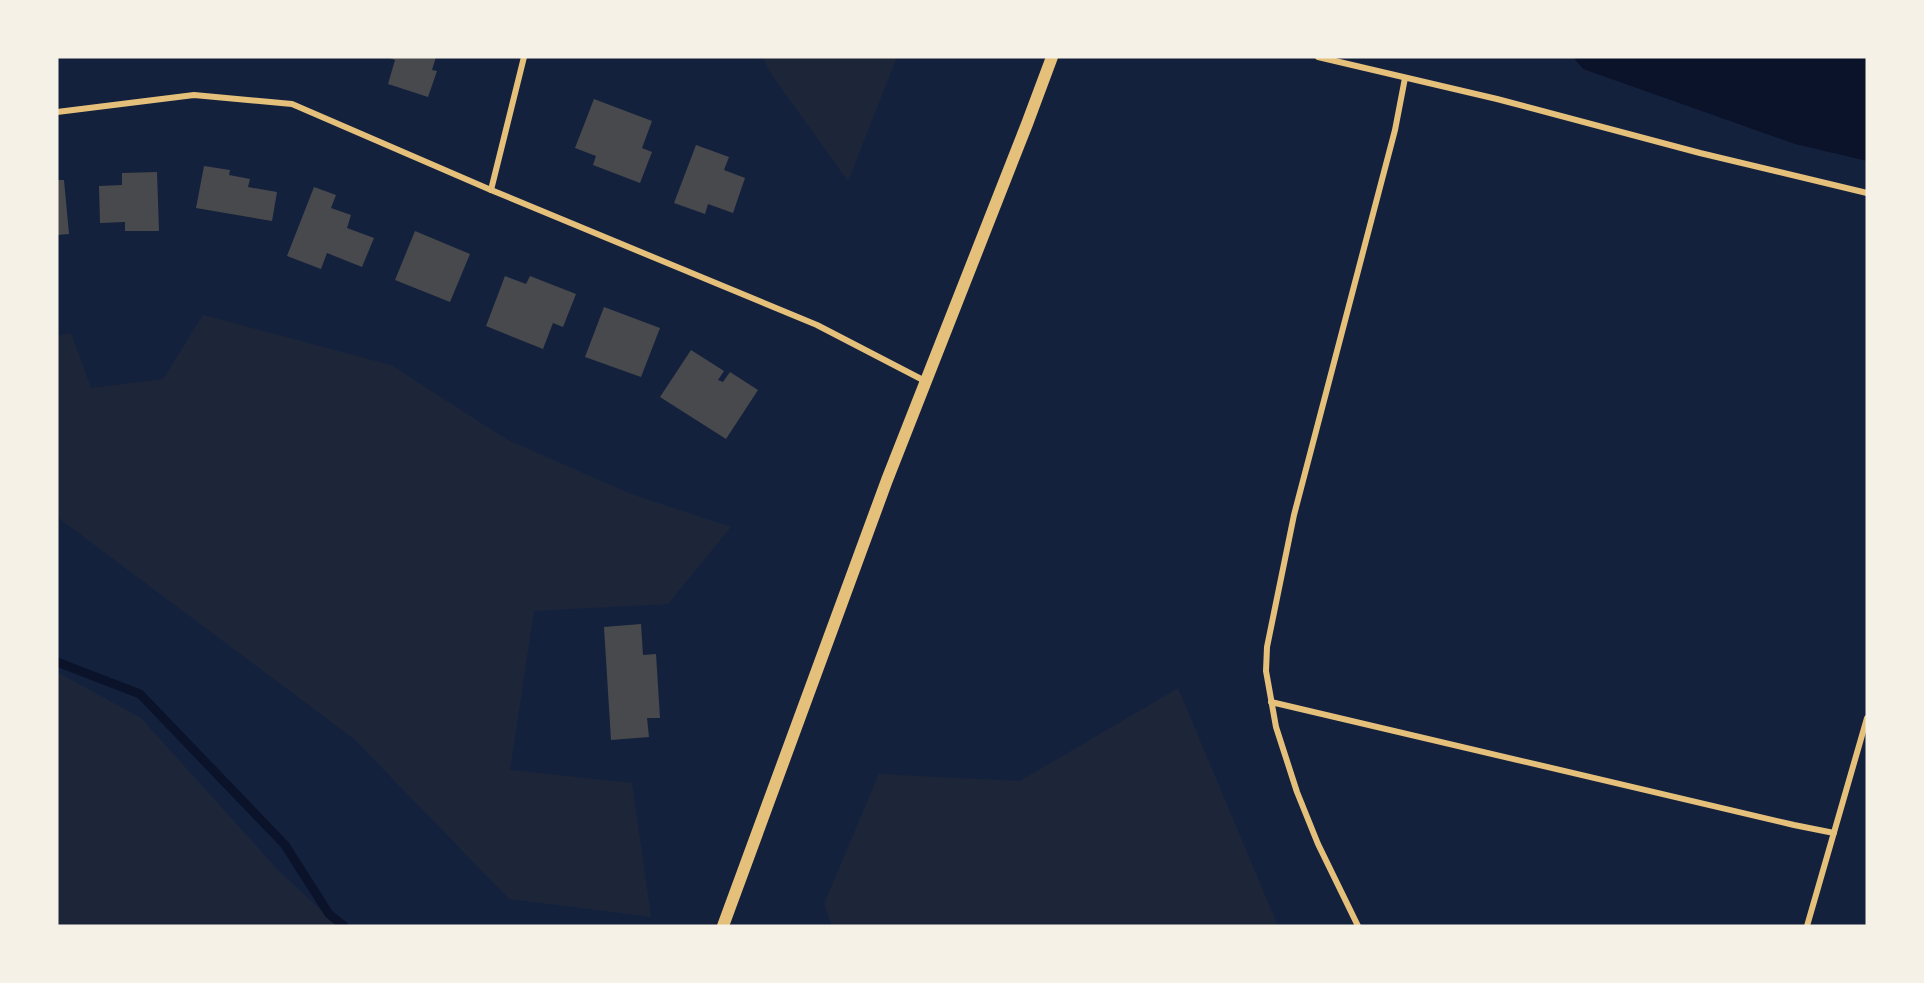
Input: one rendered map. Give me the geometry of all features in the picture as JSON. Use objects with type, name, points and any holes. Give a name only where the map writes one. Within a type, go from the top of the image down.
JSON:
[{"type":"main road","points":[[724,924],[925,381],[1052,57]]},
{"type":"street","points":[[491,190],[524,57]]},
{"type":"street","points":[[1318,57],[1497,99],[1700,153],[1867,193]]},
{"type":"street","points":[[1358,926],[1318,844],[1297,792],[1276,727],[1266,671],[1267,647],[1294,515],[1392,142],[1405,78]]},
{"type":"street","points":[[57,112],[195,95],[292,104],[491,190],[817,325],[925,381]]},
{"type":"street","points":[[1271,702],[1834,833]]},
{"type":"street","points":[[1807,926],[1867,718]]},
{"type":"shaded area","points":[[762,57],[897,57],[848,181],[774,78]]},
{"type":"shaded area","points":[[1573,57],[1867,57],[1867,161],[1795,144],[1583,69]]},
{"type":"shaded area","points":[[203,315],[391,365],[506,439],[631,494],[731,527],[668,604],[534,611],[510,770],[632,783],[651,917],[509,899],[354,739],[57,517],[57,336],[71,333],[91,388],[163,379]]},
{"type":"shaded area","points":[[57,672],[141,718],[278,870],[338,926],[57,926]]},
{"type":"shaded area","points":[[1178,688],[1278,926],[832,926],[824,904],[879,774],[1020,781]]},
{"type":"building","points":[[387,57],[436,57],[432,70],[437,71],[428,97],[388,84],[395,60]]},
{"type":"building","points":[[594,99],[652,121],[642,148],[652,152],[640,183],[593,165],[596,156],[575,148]]},
{"type":"building","points":[[696,145],[729,157],[724,170],[745,178],[733,213],[708,204],[705,214],[674,203]]},
{"type":"building","points":[[204,166],[230,170],[229,175],[250,179],[248,187],[277,192],[272,221],[196,208]]},
{"type":"building","points":[[157,172],[159,231],[125,231],[125,222],[100,223],[99,186],[122,185],[122,173]]},
{"type":"building","points":[[57,180],[64,180],[69,234],[57,235]]},
{"type":"building","points":[[314,187],[336,195],[331,208],[351,215],[347,228],[374,238],[362,267],[327,253],[321,269],[287,256]]},
{"type":"building","points":[[415,231],[470,254],[450,302],[395,280]]},
{"type":"building","points":[[505,276],[526,284],[530,276],[576,294],[563,327],[553,323],[543,349],[486,326]]},
{"type":"building","points":[[604,307],[660,328],[641,377],[585,357]]},
{"type":"building","points":[[691,350],[724,371],[718,380],[723,382],[730,372],[758,390],[726,439],[660,397]]},
{"type":"building","points":[[641,624],[643,655],[656,654],[660,718],[647,718],[649,737],[611,740],[604,627]]},
{"type":"waterway","points":[[57,662],[140,694],[285,845],[329,914],[344,926]]}]
